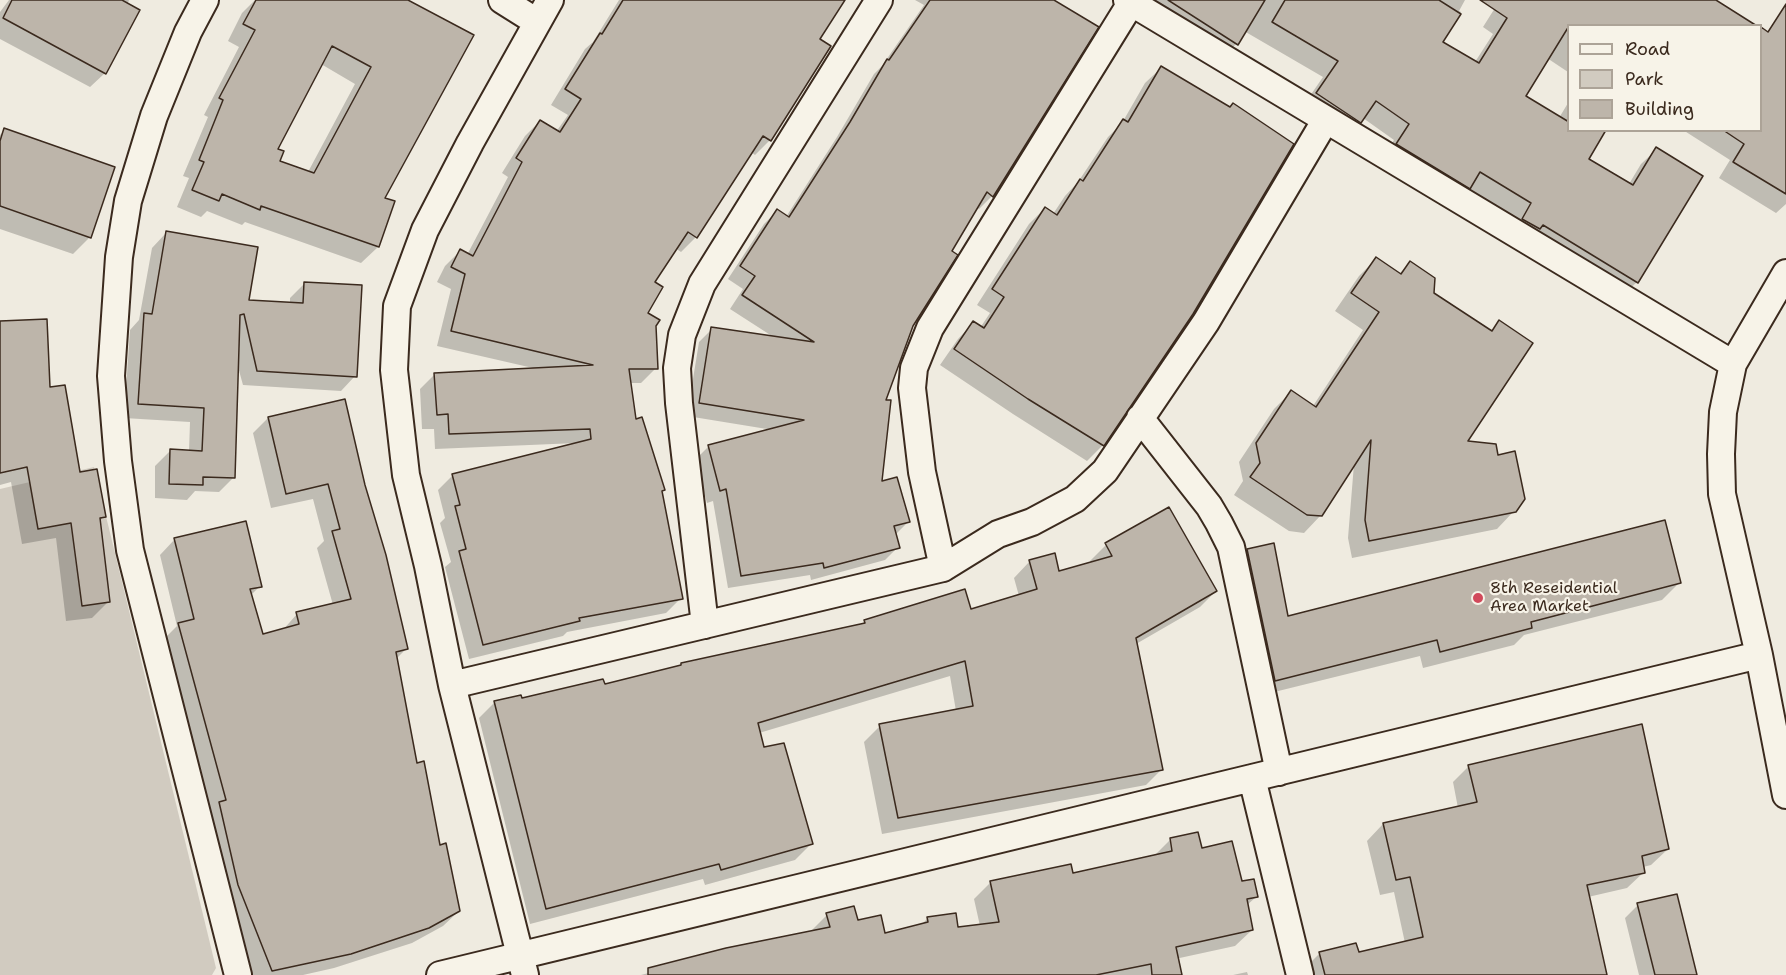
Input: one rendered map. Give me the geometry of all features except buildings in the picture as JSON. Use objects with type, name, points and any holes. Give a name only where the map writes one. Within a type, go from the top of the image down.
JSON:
[{"type":"street","points":[[205,0],[188,32],[154,116],[128,201],[119,257],[111,375],[118,461],[130,550],[238,975]]},
{"type":"street","points":[[502,0],[537,22]]},
{"type":"street","points":[[523,965],[452,685],[428,566],[406,475],[394,370],[397,306],[425,230],[470,143],[550,0]]},
{"type":"street","points":[[705,625],[679,403],[677,368],[682,335],[702,284],[879,0]]},
{"type":"street","points":[[943,568],[922,472],[912,388],[914,368],[930,328],[1129,2],[1733,364]]},
{"type":"street","points":[[452,685],[943,568],[998,534],[1032,522],[1075,500],[1105,471],[1206,322],[1325,121]]},
{"type":"street","points":[[1786,273],[1733,364],[1723,412],[1720,454],[1722,494],[1759,656],[1786,795]]},
{"type":"street","points":[[1140,418],[1209,506],[1230,547],[1279,772]]},
{"type":"street","points":[[440,975],[523,965],[1252,778],[1759,656]]},
{"type":"street","points":[[1252,778],[1300,975]]},
{"type":"green space","points":[[94,467],[216,968],[212,975],[0,975],[0,489]]},
{"type":"place","name":"8th Reseidential Area Market","points":[[1478,598]]}]
